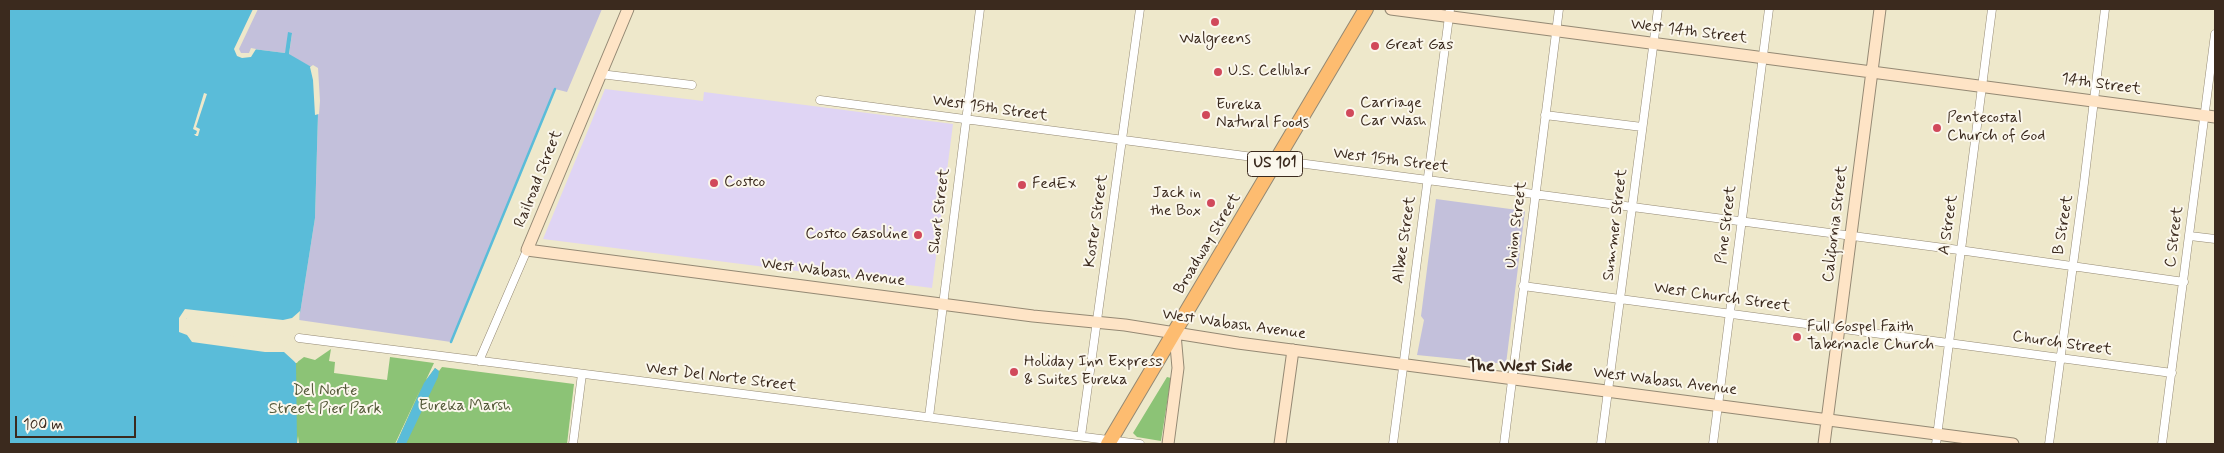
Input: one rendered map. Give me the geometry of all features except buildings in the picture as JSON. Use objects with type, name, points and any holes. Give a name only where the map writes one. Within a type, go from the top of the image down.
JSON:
[{"type":"highway","name":"Broadway Street","points":[[1109,442],[1175,334],[1366,9]]},
{"type":"street","name":"Railroad Street","points":[[479,361],[628,9]]},
{"type":"street","name":"Short Street","points":[[928,417],[980,9]]},
{"type":"street","name":"Koster Street","points":[[1081,436],[1140,9]]},
{"type":"street","name":"West 14th Street","points":[[1392,9],[1449,12],[1654,44],[1982,86]]},
{"type":"street","name":"Union Street","points":[[1504,444],[1559,9]]},
{"type":"street","name":"Summer Street","points":[[1601,444],[1658,9]]},
{"type":"street","name":"Pine Street","points":[[1713,444],[1769,9]]},
{"type":"street","name":"California Street","points":[[1824,444],[1880,9]]},
{"type":"street","name":"A Street","points":[[1936,439],[1959,250],[1992,9]]},
{"type":"street","name":"B Street","points":[[2049,444],[2105,9]]},
{"type":"street","name":"Albee Street","points":[[1393,444],[1449,12]]},
{"type":"street","name":"C Street","points":[[2162,444],[2190,236],[2210,116],[2215,34]]},
{"type":"street","points":[[600,74],[692,85]]},
{"type":"street","name":"14th Street","points":[[1982,86],[2210,116]]},
{"type":"street","name":"West 15th Street","points":[[820,100],[1742,221],[2184,282]]},
{"type":"street","points":[[1545,115],[1642,127]]},
{"type":"street","points":[[2190,236],[2215,239]]},
{"type":"street","name":"West Wabash Avenue","points":[[527,250],[1097,324],[1125,325],[1175,334],[1403,365],[1826,419],[1936,439],[2013,444]]},
{"type":"street","name":"West Church Street","points":[[1523,286],[1948,342]]},
{"type":"street","points":[[1168,444],[1178,368],[1175,334]]},
{"type":"street","name":"West Del Norte Street","points":[[298,338],[1081,436],[1109,442],[1140,444]]},
{"type":"street","name":"Church Street","points":[[1948,342],[2172,373]]},
{"type":"street","points":[[1280,444],[1293,350]]},
{"type":"street","points":[[573,444],[582,374]]},
{"type":"shaded area","points":[[256,9],[602,9],[567,92],[555,89],[451,342],[299,320],[315,218],[318,115],[315,69],[289,55],[292,33],[285,53],[253,49],[251,55],[239,56],[237,46]]},
{"type":"shaded area","points":[[605,89],[703,101],[704,92],[953,124],[932,288],[543,239]]},
{"type":"shaded area","points":[[1436,199],[1525,211],[1506,364],[1417,355],[1424,320],[1421,316]]},
{"type":"green space","points":[[233,34],[179,332],[296,366],[296,363],[304,357],[315,360],[331,349],[329,361],[335,362],[334,373],[387,380],[390,357],[434,363],[426,380],[435,368],[439,371],[442,367],[574,384],[567,444],[396,444],[421,388],[395,444],[299,444],[298,436],[297,444],[57,444]]},
{"type":"green space","points":[[1167,377],[1171,378],[1161,441],[1137,437],[1133,433]]},
{"type":"water","points":[[9,9],[256,9],[237,46],[239,56],[251,55],[253,49],[285,53],[288,32],[292,33],[289,54],[315,69],[318,114],[315,218],[299,320],[292,322],[192,312],[186,319],[186,328],[187,332],[287,350],[296,363],[297,444],[9,444]]},
{"type":"water","points":[[435,368],[439,371],[438,377],[406,444],[396,444],[424,383]]},
{"type":"pier","points":[[253,9],[258,9],[239,49],[241,53],[249,53],[251,48],[256,49],[251,57],[242,58],[237,56],[234,49]]},
{"type":"pier","points":[[313,65],[318,68],[320,101],[319,114],[315,115],[313,80],[310,67]]},
{"type":"pier","points":[[204,93],[207,94],[196,127],[200,129],[198,136],[196,136],[194,134],[197,131],[193,129]]},
{"type":"pier","points":[[185,309],[283,320],[292,318],[300,311],[299,323],[292,324],[270,325],[193,315],[186,319],[186,327],[189,330],[275,342],[289,349],[298,362],[296,363],[284,352],[265,352],[192,342],[187,335],[179,332],[179,318]]},
{"type":"waterway","points":[[451,342],[555,89]]},
{"type":"place","name":"Walgreens","points":[[1215,22]]},
{"type":"place","name":"Great Gas","points":[[1375,46]]},
{"type":"place","name":"U.S. Cellular","points":[[1218,72]]},
{"type":"place","name":"Carriage Car Wash","points":[[1350,113]]},
{"type":"place","name":"Eureka Natural Foods","points":[[1206,115]]},
{"type":"place","name":"Pentecostal Church of God","points":[[1937,128]]},
{"type":"place","name":"Costco","points":[[714,183]]},
{"type":"place","name":"FedEx","points":[[1022,185]]},
{"type":"place","name":"Jack in the Box","points":[[1211,203]]},
{"type":"place","name":"Costco Gasoline","points":[[918,235]]},
{"type":"place","name":"Full Gospel Faith Tabernacle Church","points":[[1797,337]]},
{"type":"place","name":"Holiday Inn Express & Suites Eureka","points":[[1014,372]]},
{"type":"district","name":"The West Side","points":[[1520,367]]},
{"type":"park label","name":"Del Norte Street Pier Park","points":[[325,401]]},
{"type":"park label","name":"Eureka Marsh","points":[[465,407]]}]
